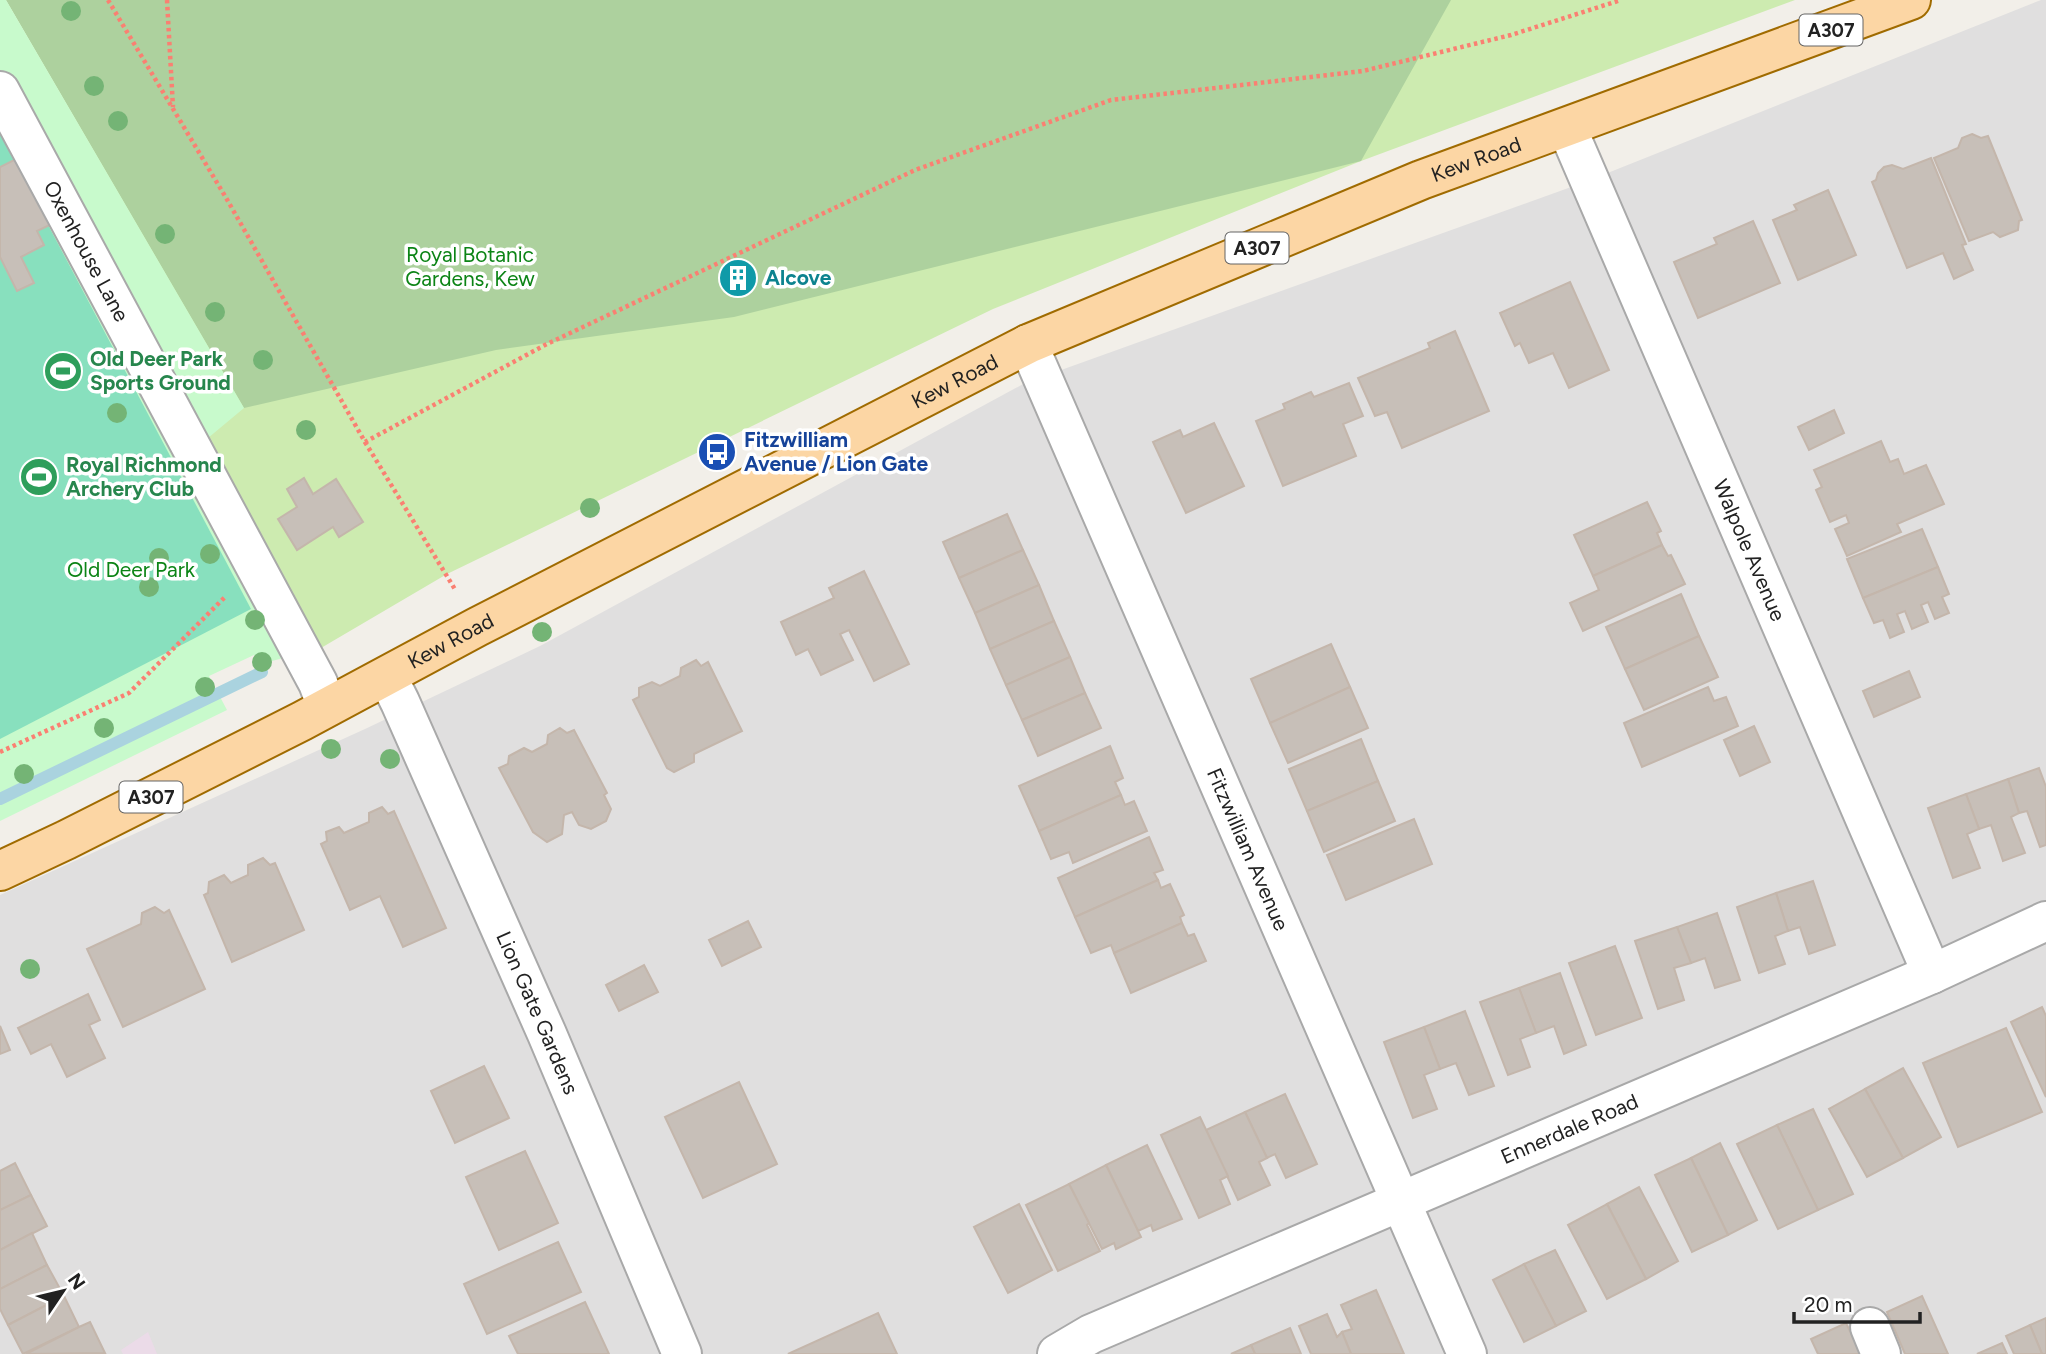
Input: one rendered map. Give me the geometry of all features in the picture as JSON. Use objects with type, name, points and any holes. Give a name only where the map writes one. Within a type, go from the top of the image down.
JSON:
[{"type":"main road","name":"Kew Road","points":[[0,870],[66,840],[327,707],[477,626],[1028,344],[1421,180],[1911,0]]},
{"type":"street","name":"Oxenhouse Lane","points":[[0,91],[318,683],[327,707]]},
{"type":"street","name":"Walpole Avenue","points":[[1567,128],[1932,974]]},
{"type":"street","name":"Fitzwilliam Avenue","points":[[1028,344],[1467,1354]]},
{"type":"street","name":"Lion Gate Gardens","points":[[387,676],[547,1034],[682,1354]]},
{"type":"street","name":"Ennerdale Road","points":[[1057,1354],[1091,1334],[1932,974],[2046,921]]},
{"type":"path","points":[[108,0],[365,442],[477,626]]},
{"type":"path","points":[[167,0],[173,108]]},
{"type":"path","points":[[365,442],[545,345],[915,170],[1111,100],[1363,71],[1511,36],[1621,0]]},
{"type":"path","points":[[0,752],[130,693],[256,567]]},
{"type":"shaded area","points":[[2046,0],[2046,1354],[0,1354],[0,895],[540,646],[1025,383],[1585,182]]},
{"type":"shaded area","points":[[148,1332],[157,1354],[123,1354],[121,1350]]},
{"type":"green space","name":"Old Deer Park","points":[[0,0],[6,0],[244,408],[208,438],[321,648],[272,661],[254,655],[209,676],[227,710],[0,821]]},
{"type":"green space","name":"Royal Botanic Gardens, Kew","points":[[6,0],[1795,0],[1361,161],[993,309],[447,574],[321,648],[207,438],[243,408]]},
{"type":"green space","name":"Royal Botanic Gardens, Kew","points":[[6,0],[1451,0],[1361,161],[734,317],[496,350],[244,408]]},
{"type":"green space","name":"Old Deer Park Sports Ground","points":[[0,134],[251,609],[0,739]]},
{"type":"building","points":[[1972,134],[1981,138],[1988,136],[2022,220],[2019,221],[2018,230],[2000,237],[1993,232],[1969,241],[1934,158],[1958,148],[1962,138]]},
{"type":"building","points":[[22,156],[56,222],[37,231],[44,245],[21,257],[34,283],[17,291],[0,257],[0,167]]},
{"type":"building","points":[[1931,158],[1966,244],[1962,245],[1973,270],[1954,279],[1943,253],[1907,268],[1872,182],[1884,167],[1892,165],[1903,169]]},
{"type":"building","points":[[1828,190],[1856,255],[1798,280],[1773,220],[1797,210],[1794,205]]},
{"type":"building","points":[[1753,221],[1780,283],[1698,318],[1674,262],[1717,244],[1714,238]]},
{"type":"building","name":"Alcove","points":[[745,267],[751,278],[732,289],[725,279]]},
{"type":"building","points":[[1570,282],[1609,370],[1569,388],[1553,353],[1529,363],[1520,343],[1515,346],[1500,313]]},
{"type":"building","points":[[1455,331],[1489,411],[1402,448],[1387,412],[1375,416],[1358,378],[1430,348],[1428,343]]},
{"type":"building","points":[[1349,383],[1363,416],[1343,424],[1356,456],[1283,486],[1256,421],[1285,409],[1283,404],[1311,392],[1314,397]]},
{"type":"building","points":[[1834,410],[1844,433],[1809,450],[1798,427]]},
{"type":"building","points":[[1214,423],[1244,486],[1186,513],[1153,442],[1180,430],[1183,437]]},
{"type":"building","points":[[1881,441],[1890,462],[1898,459],[1904,474],[1926,465],[1944,504],[1897,524],[1901,532],[1847,556],[1835,529],[1849,523],[1846,515],[1830,522],[1816,490],[1822,487],[1814,470]]},
{"type":"building","points":[[304,478],[313,494],[336,479],[363,522],[339,537],[333,527],[297,550],[278,519],[297,507],[287,489]]},
{"type":"building","points":[[1647,502],[1661,531],[1657,533],[1662,545],[1593,576],[1574,535]]},
{"type":"building","points":[[1007,514],[1023,550],[959,578],[943,542]]},
{"type":"building","points":[[1922,529],[1938,567],[1863,598],[1847,559]]},
{"type":"building","points":[[1662,545],[1668,556],[1671,555],[1685,584],[1583,631],[1570,603],[1599,590],[1593,576]]},
{"type":"building","points":[[1023,550],[1039,585],[975,613],[959,578]]},
{"type":"building","points":[[1938,567],[1949,594],[1942,597],[1949,613],[1935,619],[1928,602],[1921,605],[1928,622],[1912,629],[1905,611],[1897,614],[1904,632],[1890,638],[1883,620],[1874,623],[1863,598]]},
{"type":"building","points":[[864,571],[909,664],[874,681],[849,630],[840,634],[853,660],[821,675],[808,649],[796,655],[781,622],[834,598],[829,588]]},
{"type":"building","points":[[1039,585],[1054,621],[990,649],[975,613]]},
{"type":"building","points":[[1681,594],[1699,636],[1625,669],[1606,627]]},
{"type":"building","points":[[1054,621],[1070,657],[1006,685],[990,649]]},
{"type":"building","points":[[1699,636],[1718,677],[1644,710],[1625,669]]},
{"type":"building","points":[[1331,644],[1350,687],[1270,723],[1251,679]]},
{"type":"building","points":[[1070,657],[1085,693],[1022,720],[1006,685]]},
{"type":"building","points":[[696,660],[701,666],[708,662],[742,731],[694,754],[694,762],[674,772],[667,768],[633,700],[639,697],[639,688],[652,682],[660,686],[680,676],[681,668]]},
{"type":"building","points":[[1909,671],[1920,697],[1874,717],[1863,691]]},
{"type":"building","points":[[1350,687],[1368,728],[1288,763],[1270,723]]},
{"type":"building","points":[[1708,687],[1714,701],[1726,697],[1738,726],[1642,767],[1624,723]]},
{"type":"building","points":[[1085,693],[1101,728],[1038,756],[1022,720]]},
{"type":"building","points":[[1754,726],[1770,762],[1740,776],[1724,740]]},
{"type":"building","points":[[560,728],[567,733],[574,730],[607,793],[604,795],[611,809],[606,821],[591,829],[579,825],[572,812],[564,815],[562,834],[547,842],[533,832],[499,768],[508,764],[509,756],[524,748],[532,752],[547,744],[548,735]]},
{"type":"building","points":[[1361,739],[1378,781],[1307,811],[1289,769]]},
{"type":"building","points":[[1110,746],[1123,778],[1115,782],[1121,795],[1039,831],[1019,786]]},
{"type":"building","points":[[2039,768],[2046,787],[2046,845],[2040,847],[2027,811],[2019,813],[2008,779]]},
{"type":"building","points":[[2008,779],[2019,813],[2011,817],[2025,853],[2003,861],[1991,825],[1979,829],[1966,794]]},
{"type":"building","points":[[1378,781],[1395,821],[1324,852],[1307,811]]},
{"type":"building","points":[[1966,794],[1979,829],[1967,834],[1980,868],[1953,878],[1928,808]]},
{"type":"building","points":[[1121,795],[1125,805],[1134,801],[1147,831],[1073,863],[1069,852],[1051,859],[1039,831]]},
{"type":"building","points":[[382,807],[388,814],[394,811],[446,928],[403,947],[380,896],[350,910],[321,844],[327,841],[326,832],[339,827],[344,833],[369,822],[369,813]]},
{"type":"building","points":[[1414,819],[1432,864],[1346,900],[1327,855]]},
{"type":"building","points":[[1149,837],[1163,870],[1154,873],[1158,880],[1075,917],[1058,878]]},
{"type":"building","points":[[263,858],[270,865],[275,863],[304,930],[232,962],[204,895],[208,893],[209,882],[224,875],[231,883],[248,875],[248,865]]},
{"type":"building","points":[[1158,880],[1161,888],[1170,884],[1184,915],[1180,917],[1182,923],[1114,953],[1111,945],[1091,953],[1075,917]]},
{"type":"building","points":[[1813,881],[1835,945],[1809,954],[1800,927],[1788,931],[1776,893]]},
{"type":"building","points":[[1776,893],[1788,931],[1775,936],[1785,964],[1759,973],[1737,907]]},
{"type":"building","points":[[155,907],[164,913],[169,910],[205,989],[123,1027],[87,949],[141,924],[142,913]]},
{"type":"building","points":[[1717,913],[1740,980],[1715,988],[1705,958],[1691,963],[1677,927]]},
{"type":"building","points":[[748,921],[761,947],[722,966],[709,940]]},
{"type":"building","points":[[1182,923],[1188,936],[1194,934],[1206,961],[1131,993],[1114,953]]},
{"type":"building","points":[[1677,927],[1691,963],[1674,968],[1684,1000],[1658,1009],[1635,941]]},
{"type":"building","points":[[1615,946],[1642,1018],[1596,1035],[1569,963]]},
{"type":"building","points":[[644,965],[658,992],[619,1011],[606,985]]},
{"type":"building","points":[[1560,973],[1586,1045],[1564,1054],[1554,1026],[1536,1033],[1519,988]]},
{"type":"building","points":[[1519,988],[1536,1033],[1520,1039],[1530,1067],[1508,1075],[1480,1002]]},
{"type":"building","points":[[88,994],[100,1020],[89,1025],[105,1058],[67,1077],[51,1044],[31,1054],[18,1028]]},
{"type":"building","points":[[2042,1007],[2046,1016],[2046,1097],[2011,1022]]},
{"type":"building","points":[[1465,1011],[1494,1086],[1469,1095],[1456,1063],[1440,1069],[1424,1027]]},
{"type":"building","points":[[0,1026],[10,1050],[0,1054]]},
{"type":"building","points":[[1424,1027],[1440,1069],[1424,1075],[1437,1109],[1413,1118],[1384,1042]]},
{"type":"building","points":[[2006,1028],[2042,1112],[1958,1147],[1923,1063]]},
{"type":"building","points":[[484,1066],[509,1118],[455,1143],[431,1091]]},
{"type":"building","points":[[1903,1068],[1941,1137],[1903,1158],[1865,1089]]},
{"type":"building","points":[[739,1082],[777,1164],[703,1198],[665,1117]]},
{"type":"building","points":[[1865,1089],[1903,1158],[1867,1177],[1829,1109]]},
{"type":"building","points":[[1285,1094],[1317,1164],[1286,1178],[1275,1154],[1267,1158],[1245,1112]]},
{"type":"building","points":[[1813,1109],[1853,1194],[1818,1210],[1777,1125]]},
{"type":"building","points":[[1245,1112],[1267,1158],[1259,1162],[1270,1185],[1238,1200],[1206,1130]]},
{"type":"building","points":[[1200,1117],[1228,1176],[1220,1180],[1230,1204],[1199,1218],[1161,1135]]},
{"type":"building","points":[[1777,1125],[1818,1210],[1778,1229],[1737,1144]]},
{"type":"building","points":[[1720,1143],[1757,1220],[1728,1235],[1691,1158]]},
{"type":"building","points":[[1147,1145],[1182,1219],[1153,1231],[1151,1225],[1138,1231],[1106,1165]]},
{"type":"building","points":[[525,1151],[558,1223],[499,1250],[466,1177]]},
{"type":"building","points":[[1691,1158],[1728,1235],[1692,1252],[1655,1175]]},
{"type":"building","points":[[15,1163],[31,1195],[0,1210],[0,1171]]},
{"type":"building","points":[[1106,1165],[1141,1237],[1116,1249],[1114,1243],[1102,1249],[1069,1184]]},
{"type":"building","points":[[1069,1184],[1100,1251],[1058,1271],[1026,1205]]},
{"type":"building","points":[[1639,1187],[1678,1261],[1646,1279],[1607,1204]]},
{"type":"building","points":[[31,1195],[47,1226],[0,1250],[0,1210]]},
{"type":"building","points":[[1019,1204],[1052,1270],[1008,1293],[974,1227]]},
{"type":"building","points":[[1607,1204],[1646,1279],[1607,1299],[1568,1225]]},
{"type":"building","points":[[32,1233],[47,1265],[0,1289],[0,1250]]},
{"type":"building","points":[[558,1242],[581,1292],[487,1334],[464,1284]]},
{"type":"building","points":[[1555,1250],[1586,1311],[1556,1326],[1524,1264]]},
{"type":"building","points":[[1524,1264],[1556,1326],[1524,1342],[1493,1280]]},
{"type":"building","points":[[47,1265],[64,1296],[8,1325],[0,1309],[0,1289]]},
{"type":"building","points":[[1376,1290],[1404,1354],[1351,1354],[1342,1332],[1352,1329],[1341,1305]]},
{"type":"building","points":[[64,1296],[79,1327],[23,1354],[8,1325]]},
{"type":"building","points":[[1922,1296],[1948,1354],[1905,1354],[1887,1312]]},
{"type":"building","points":[[585,1302],[609,1354],[518,1354],[509,1336]]},
{"type":"building","points":[[878,1313],[897,1354],[788,1354]]},
{"type":"building","points":[[1327,1314],[1337,1337],[1342,1332],[1351,1354],[1311,1354],[1299,1326]]},
{"type":"building","points":[[2046,1318],[2046,1354],[2042,1354],[2030,1325]]},
{"type":"building","points":[[90,1322],[105,1353],[26,1354],[79,1327]]},
{"type":"building","points":[[1846,1323],[1861,1354],[1818,1354],[1811,1339]]},
{"type":"building","points":[[2030,1325],[2042,1354],[2014,1354],[2006,1336]]},
{"type":"building","points":[[1290,1328],[1301,1354],[1255,1354],[1251,1345]]},
{"type":"building","points":[[2002,1343],[2007,1354],[1977,1354]]},
{"type":"building","points":[[1251,1345],[1255,1354],[1231,1354]]},
{"type":"waterway","points":[[0,799],[262,672]]},
{"type":"place","name":"Alcove","points":[[738,278]]},
{"type":"place","name":"Old Deer Park Sports Ground","points":[[63,371]]},
{"type":"place","name":"Fitzwilliam Avenue / Lion Gate","points":[[717,452]]},
{"type":"place","name":"Royal Richmond Archery Club","points":[[39,477]]}]
